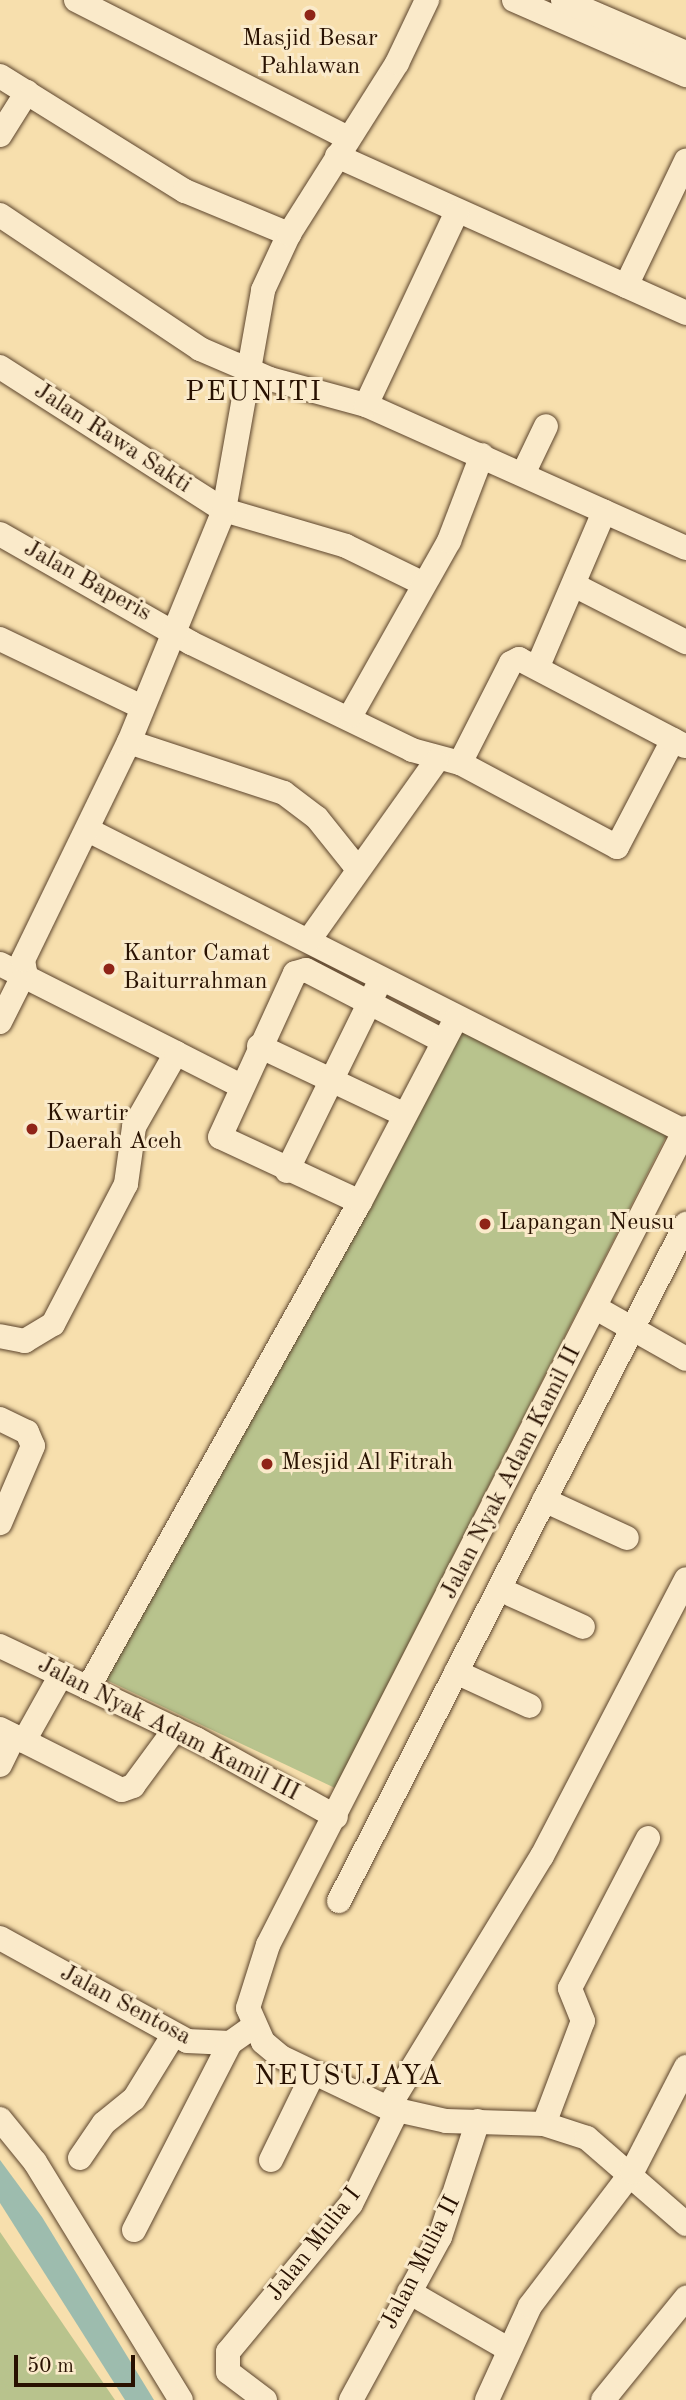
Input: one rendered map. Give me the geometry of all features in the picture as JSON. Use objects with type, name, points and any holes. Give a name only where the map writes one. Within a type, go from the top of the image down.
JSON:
[{"type":"street","points":[[76,0],[457,212],[686,313]]},
{"type":"street","points":[[0,1022],[11,969],[88,830],[129,742],[224,510],[263,290],[289,234],[343,147],[427,0]]},
{"type":"street","points":[[514,0],[686,53]]},
{"type":"street","points":[[563,0],[591,23],[686,75]]},
{"type":"street","points":[[0,76],[185,191],[289,234]]},
{"type":"street","points":[[0,135],[27,92]]},
{"type":"street","points":[[626,286],[686,161]]},
{"type":"street","points":[[366,405],[457,212]]},
{"type":"street","points":[[0,215],[166,328],[248,372],[366,405],[686,548]]},
{"type":"street","name":"Jalan Rawa Sakti","points":[[0,367],[224,510],[346,546],[422,583]]},
{"type":"street","points":[[523,474],[546,426]]},
{"type":"street","points":[[351,715],[466,508],[482,456]]},
{"type":"street","points":[[538,666],[604,512]]},
{"type":"street","name":"Jalan Baperis","points":[[0,534],[259,676],[351,715],[412,750],[448,762],[617,847],[679,743]]},
{"type":"street","points":[[574,585],[686,642]]},
{"type":"street","points":[[0,639],[142,707]]},
{"type":"street","points":[[309,940],[408,793],[448,762],[511,663],[519,659],[538,666],[679,743]]},
{"type":"street","points":[[129,742],[284,793],[317,818],[357,868]]},
{"type":"street","points":[[408,793],[412,750]]},
{"type":"street","points":[[88,830],[309,940],[381,979],[449,1030]]},
{"type":"street","points":[[11,969],[241,1086]]},
{"type":"street","points":[[360,1202],[287,1171],[220,1137],[260,1046],[300,969],[370,1002],[449,1030],[685,1129]]},
{"type":"street","points":[[287,1171],[381,979]]},
{"type":"street","points":[[88,1688],[360,1202],[403,1114],[449,1030]]},
{"type":"street","points":[[260,1046],[403,1114]]},
{"type":"street","points":[[0,1336],[25,1342],[53,1324],[126,1184],[134,1127],[176,1053]]},
{"type":"street","name":"Jalan Nyak Adam Kamil II","points":[[253,2027],[250,1988],[685,1129]]},
{"type":"street","points":[[339,1902],[686,1224]]},
{"type":"street","points":[[596,1308],[686,1359]]},
{"type":"street","points":[[0,1419],[26,1432],[33,1446],[0,1523]]},
{"type":"street","points":[[504,1490],[627,1538]]},
{"type":"street","name":"Jalan Mulia I","points":[[265,2400],[228,2372],[228,2352],[351,2204],[392,2110],[542,1856],[686,1578]]},
{"type":"street","points":[[499,1589],[583,1627]]},
{"type":"street","name":"Jalan Nyak Adam Kamil III","points":[[0,1646],[175,1729],[336,1816]]},
{"type":"street","points":[[456,1672],[530,1706]]},
{"type":"street","points":[[0,1765],[13,1735],[61,1675]]},
{"type":"street","points":[[13,1735],[128,1790],[175,1729]]},
{"type":"street","points":[[544,2124],[583,2021],[569,1988],[648,1838]]},
{"type":"street","name":"Jalan Sentosa","points":[[0,1938],[174,2034],[200,2045],[230,2043]]},
{"type":"street","points":[[134,2230],[230,2043],[253,2027],[263,2042],[312,2076],[392,2110],[478,2121],[544,2124],[587,2138],[632,2172],[686,2224]]},
{"type":"street","points":[[80,2158],[104,2123],[142,2088],[174,2034]]},
{"type":"street","points":[[487,2400],[508,2349],[558,2263],[632,2172],[681,2097],[686,2067]]},
{"type":"street","points":[[271,2160],[312,2076]]},
{"type":"street","points":[[0,2119],[42,2172],[181,2400]]},
{"type":"street","name":"Jalan Mulia II","points":[[351,2400],[409,2292],[461,2186],[478,2121]]},
{"type":"street","points":[[409,2292],[508,2349]]},
{"type":"street","points":[[603,2400],[686,2298]]},
{"type":"green space","points":[[457,1016],[671,1127],[335,1788],[100,1677]]},
{"type":"green space","points":[[0,2232],[115,2400],[0,2400]]},
{"type":"shaded area","points":[[0,2160],[42,2217],[154,2400],[125,2400],[0,2203]]},
{"type":"place","name":"Masjid Besar Pahlawan","points":[[310,15]]},
{"type":"place","name":"Kantor Camat Baiturrahman","points":[[109,969]]},
{"type":"place","name":"Kwartir Daerah Aceh","points":[[32,1129]]},
{"type":"place","name":"Lapangan Neusu","points":[[485,1224]]},
{"type":"place","name":"Mesjid Al Fitrah","points":[[267,1464]]},
{"type":"district","name":"PEUNITI","points":[[254,393]]},
{"type":"district","name":"NEUSUJAYA","points":[[349,2077]]}]
